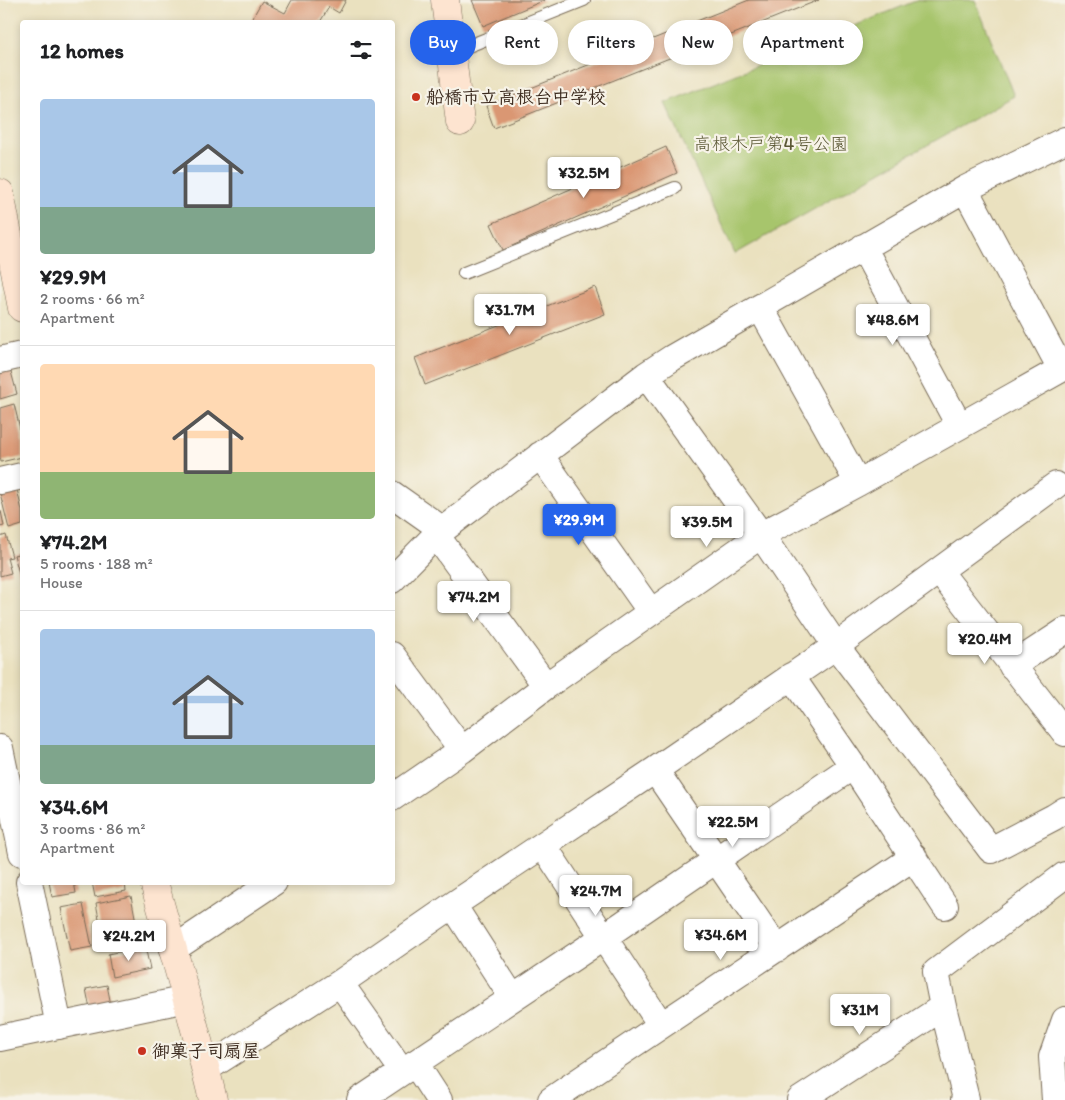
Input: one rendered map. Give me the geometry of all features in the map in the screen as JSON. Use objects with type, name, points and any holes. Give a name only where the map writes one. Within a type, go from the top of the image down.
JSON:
[{"type":"street","points":[[445,0],[447,20]]},
{"type":"street","points":[[453,65],[460,122]]},
{"type":"street","points":[[395,577],[440,532],[646,374],[964,188],[1065,140]]},
{"type":"street","points":[[395,796],[462,750],[546,686],[761,535],[1063,368],[964,188]]},
{"type":"street","points":[[0,193],[6,257],[20,302]]},
{"type":"street","points":[[863,247],[959,425]]},
{"type":"street","points":[[760,307],[858,483]]},
{"type":"street","points":[[0,360],[20,355]]},
{"type":"street","points":[[646,374],[761,535],[836,646],[991,850],[1065,810]]},
{"type":"street","points":[[540,455],[651,612]]},
{"type":"street","points":[[0,480],[20,476]]},
{"type":"street","points":[[206,1070],[340,983],[452,905],[655,770],[836,646],[1056,485]]},
{"type":"street","points":[[395,496],[440,532],[546,686]]},
{"type":"street","points":[[939,571],[1065,733]]},
{"type":"street","points":[[1012,666],[1065,631]]},
{"type":"street","points":[[395,658],[462,750]]},
{"type":"street","points":[[791,676],[946,906]]},
{"type":"street","points":[[6,755],[20,841]]},
{"type":"street","points":[[360,1100],[853,766]]},
{"type":"street","points":[[655,770],[777,949]]},
{"type":"street","points":[[543,845],[662,1024]]},
{"type":"street","points":[[551,1100],[914,857]]},
{"type":"street","points":[[964,1100],[966,1099],[936,972],[1065,875]]},
{"type":"street","points":[[30,885],[60,1026]]},
{"type":"street","points":[[155,885],[213,1100]]},
{"type":"street","points":[[172,950],[270,885]]},
{"type":"street","points":[[452,905],[512,998]]},
{"type":"street","points":[[340,983],[409,1067],[439,1100]]},
{"type":"street","points":[[0,1038],[187,999]]},
{"type":"street","points":[[800,1100],[943,1006]]},
{"type":"street","points":[[1055,1100],[1065,1020]]},
{"type":"lane","points":[[476,43],[584,0]]},
{"type":"lane","points":[[464,273],[675,188]]},
{"type":"green space","name":"高根木戸第4号公園","points":[[918,0],[975,0],[1014,96],[735,254],[665,103],[758,65],[863,65],[863,22]]},
{"type":"building","points":[[292,0],[346,0],[339,13],[329,7],[321,20],[251,20],[262,1],[285,13]]},
{"type":"building","points":[[472,0],[545,0],[497,20],[486,20],[486,25],[483,26]]},
{"type":"building","points":[[749,0],[819,0],[769,20],[743,20],[743,30],[733,34],[733,20],[699,20]]},
{"type":"building","points":[[664,35],[664,60],[654,64],[654,39]]},
{"type":"building","points":[[588,65],[652,65],[494,128],[486,106]]},
{"type":"building","points":[[666,147],[677,173],[503,250],[491,224]]},
{"type":"building","points":[[595,287],[605,314],[425,385],[415,358]]},
{"type":"building","points":[[9,364],[17,394],[0,399],[0,366]]},
{"type":"building","points":[[14,404],[20,429],[20,457],[1,462],[0,457],[0,408]]},
{"type":"building","points":[[17,489],[20,502],[20,526],[9,529],[0,493]]},
{"type":"building","points":[[0,512],[4,526],[0,527]]},
{"type":"building","points":[[6,535],[12,557],[7,558],[11,573],[0,576],[0,537]]},
{"type":"building","points":[[20,554],[20,577],[14,555]]},
{"type":"building","points":[[50,885],[75,885],[76,893],[52,897]]},
{"type":"building","points":[[93,885],[125,885],[126,891],[95,897]]},
{"type":"building","points":[[131,896],[139,938],[104,945],[96,903]]},
{"type":"building","points":[[83,904],[92,947],[70,951],[61,908]]},
{"type":"building","points":[[145,946],[150,969],[112,977],[108,954]]},
{"type":"building","points":[[107,985],[111,1005],[90,1009],[86,989]]},
{"type":"place","name":"船橋市立高根台中学校","points":[[416,97]]},
{"type":"place","name":"御菓子司扇屋","points":[[142,1051]]}]
